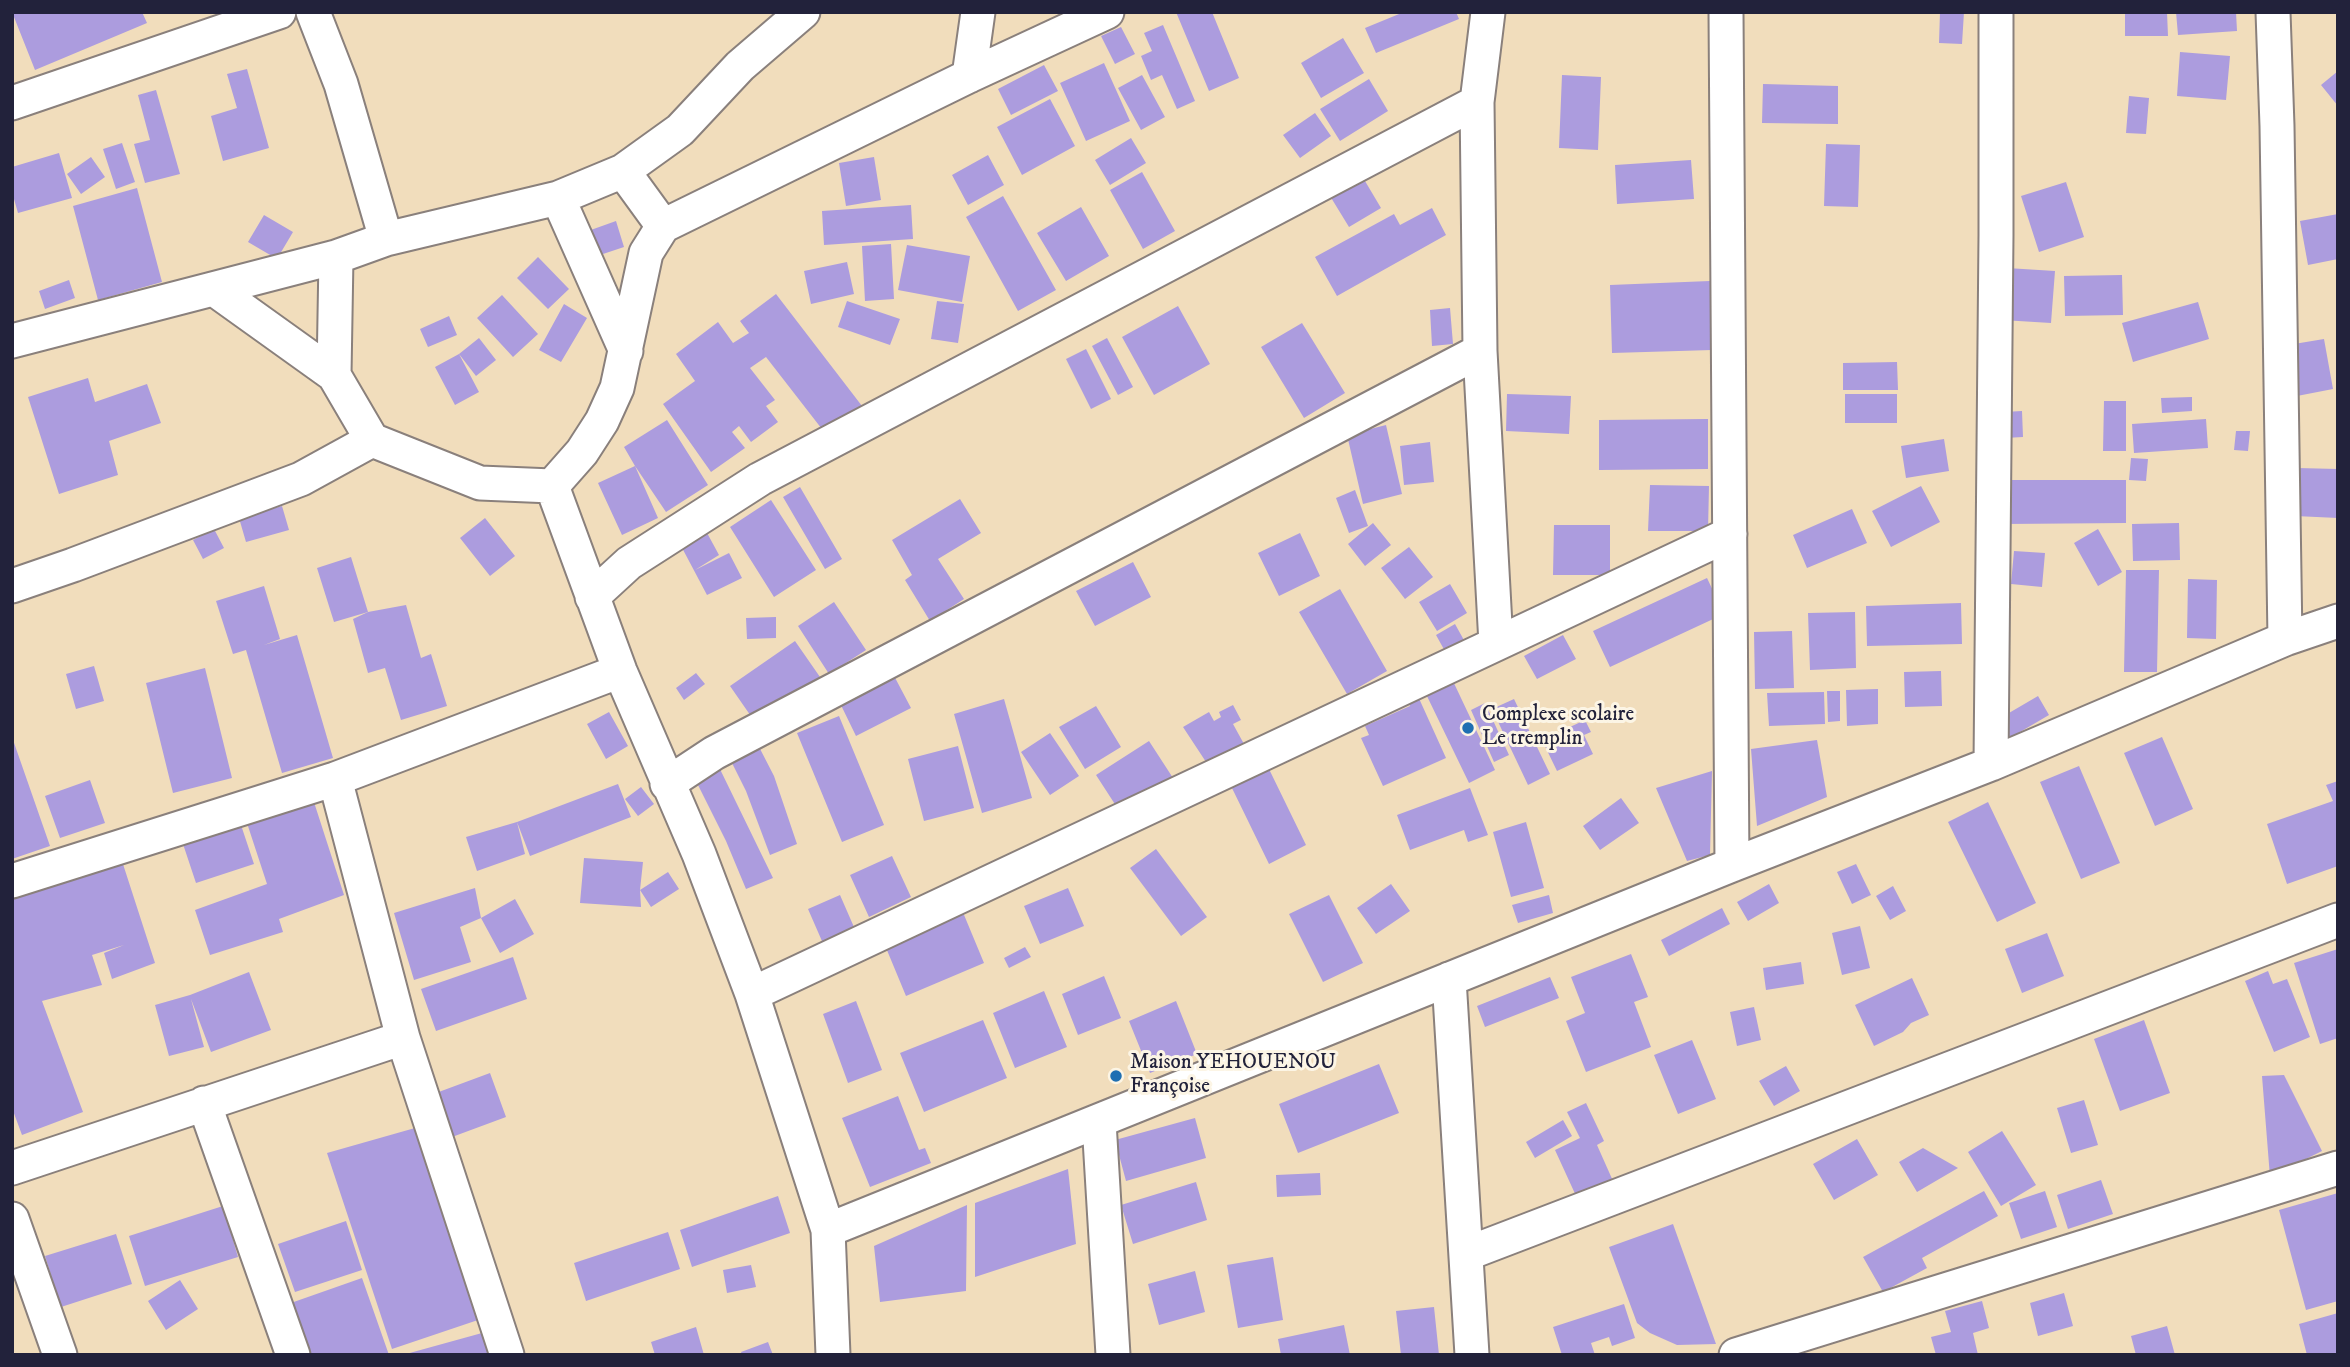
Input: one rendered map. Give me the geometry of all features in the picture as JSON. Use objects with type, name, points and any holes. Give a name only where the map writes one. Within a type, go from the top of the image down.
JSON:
[{"type":"street","points":[[12,103],[279,12]]},
{"type":"street","points":[[313,12],[341,84],[386,239]]},
{"type":"street","points":[[12,341],[336,257],[386,239],[558,198],[623,171],[680,130],[740,66],[803,12]]},
{"type":"street","points":[[970,76],[978,12]]},
{"type":"street","points":[[552,486],[582,452],[602,421],[617,388],[646,253],[663,226],[1107,12]]},
{"type":"street","points":[[1488,12],[1477,102],[1480,351],[1496,644]]},
{"type":"street","points":[[1726,12],[1732,865]]},
{"type":"street","points":[[1990,764],[1996,12]]},
{"type":"street","points":[[2273,12],[2278,140],[2286,639]]},
{"type":"street","points":[[592,597],[629,563],[761,479],[1477,102]]},
{"type":"street","points":[[623,171],[663,226]]},
{"type":"street","points":[[558,198],[626,351]]},
{"type":"street","points":[[334,375],[336,257]]},
{"type":"street","points":[[214,289],[334,375],[372,440],[480,484],[552,486]]},
{"type":"street","points":[[667,784],[714,752],[1480,351]]},
{"type":"street","points":[[12,586],[301,479],[372,440]]},
{"type":"street","points":[[552,486],[620,671],[699,854],[752,993],[828,1230],[833,1355]]},
{"type":"street","points":[[752,993],[1730,534]]},
{"type":"street","points":[[828,1230],[1732,865],[1990,764],[2286,639],[2338,621]]},
{"type":"street","points":[[12,881],[335,779],[620,671]]},
{"type":"street","points":[[335,779],[402,1038],[507,1355]]},
{"type":"street","points":[[1466,1254],[2338,920]]},
{"type":"street","points":[[1449,979],[1472,1355]]},
{"type":"street","points":[[12,1168],[402,1038]]},
{"type":"street","points":[[204,1103],[293,1355]]},
{"type":"street","points":[[1099,1122],[1113,1355]]},
{"type":"street","points":[[1735,1355],[2338,1168]]},
{"type":"street","points":[[12,1219],[60,1355]]},
{"type":"building","points":[[12,12],[142,12],[147,23],[35,70]]},
{"type":"building","points":[[1176,12],[1212,12],[1239,78],[1209,91]]},
{"type":"building","points":[[1404,12],[1456,12],[1459,19],[1376,53],[1365,28]]},
{"type":"building","points":[[1940,12],[1964,12],[1962,44],[1939,43]]},
{"type":"building","points":[[2125,12],[2167,12],[2168,36],[2125,36]]},
{"type":"building","points":[[2176,12],[2236,12],[2237,31],[2178,35]]},
{"type":"building","points":[[1163,25],[1195,101],[1177,109],[1162,75],[1151,80],[1141,56],[1152,51],[1144,33]]},
{"type":"building","points":[[1121,27],[1135,54],[1115,64],[1101,36]]},
{"type":"building","points":[[1343,38],[1364,73],[1321,98],[1301,63]]},
{"type":"building","points":[[2180,52],[2230,56],[2226,100],[2177,96]]},
{"type":"building","points":[[1104,63],[1130,121],[1086,141],[1060,83]]},
{"type":"building","points":[[1044,65],[1058,91],[1011,115],[998,89]]},
{"type":"building","points":[[247,69],[269,148],[223,161],[211,116],[237,108],[227,74]]},
{"type":"building","points":[[2338,71],[2338,106],[2321,85]]},
{"type":"building","points":[[1142,75],[1165,117],[1141,130],[1118,88]]},
{"type":"building","points":[[1562,75],[1601,77],[1598,150],[1559,148]]},
{"type":"building","points":[[1369,79],[1388,111],[1340,141],[1320,109]]},
{"type":"building","points":[[1763,84],[1838,86],[1838,124],[1762,123]]},
{"type":"building","points":[[156,90],[180,174],[145,183],[134,144],[150,140],[138,95]]},
{"type":"building","points":[[2129,96],[2149,98],[2146,134],[2126,133]]},
{"type":"building","points":[[1050,99],[1075,146],[1022,175],[997,127]]},
{"type":"building","points":[[1315,113],[1331,136],[1300,158],[1283,135]]},
{"type":"building","points":[[1131,138],[1146,163],[1110,185],[1095,160]]},
{"type":"building","points":[[122,143],[135,182],[116,189],[103,149]]},
{"type":"building","points":[[1826,144],[1860,145],[1858,207],[1824,206]]},
{"type":"building","points":[[59,153],[72,198],[18,213],[12,192],[12,167]]},
{"type":"building","points":[[988,155],[1004,185],[968,205],[952,175]]},
{"type":"building","points":[[91,157],[105,177],[81,194],[67,174]]},
{"type":"building","points":[[874,157],[881,200],[846,206],[839,163]]},
{"type":"building","points":[[1691,160],[1694,199],[1617,204],[1615,165]]},
{"type":"building","points":[[1142,172],[1175,231],[1143,249],[1110,190]]},
{"type":"building","points":[[1362,176],[1381,208],[1349,227],[1330,196]]},
{"type":"building","points":[[2066,182],[2084,237],[2039,252],[2021,196]]},
{"type":"building","points":[[137,188],[162,282],[98,300],[73,206]]},
{"type":"building","points":[[1003,196],[1056,290],[1018,311],[966,217]]},
{"type":"building","points":[[911,205],[913,239],[824,245],[822,211]]},
{"type":"building","points":[[1081,207],[1109,256],[1066,281],[1037,233]]},
{"type":"building","points":[[1432,208],[1446,235],[1337,296],[1315,257],[1394,214],[1400,225]]},
{"type":"building","points":[[2338,214],[2338,259],[2308,265],[2300,221]]},
{"type":"building","points":[[264,215],[293,232],[277,259],[248,242]]},
{"type":"building","points":[[616,221],[624,247],[597,256],[588,231]]},
{"type":"building","points":[[891,244],[894,299],[865,301],[862,246]]},
{"type":"building","points":[[907,245],[970,256],[962,302],[898,290]]},
{"type":"building","points":[[538,257],[569,289],[548,309],[517,278]]},
{"type":"building","points":[[847,262],[854,294],[811,304],[804,271]]},
{"type":"building","points":[[2007,268],[2055,271],[2051,323],[2002,320]]},
{"type":"building","points":[[2122,275],[2123,315],[2065,316],[2064,276]]},
{"type":"building","points":[[69,280],[75,298],[45,309],[39,291]]},
{"type":"building","points":[[1710,281],[1712,350],[1612,353],[1610,285]]},
{"type":"building","points":[[776,294],[862,406],[825,433],[766,357],[750,368],[775,400],[766,406],[778,422],[751,442],[739,426],[732,432],[745,448],[711,472],[663,404],[695,381],[676,354],[718,322],[733,343],[749,333],[740,321]]},
{"type":"building","points":[[502,295],[538,334],[513,357],[477,318]]},
{"type":"building","points":[[847,301],[900,319],[890,345],[838,327]]},
{"type":"building","points":[[937,301],[964,304],[958,343],[931,339]]},
{"type":"building","points":[[2198,302],[2209,339],[2133,362],[2122,323]]},
{"type":"building","points":[[564,304],[587,318],[561,362],[539,350]]},
{"type":"building","points":[[1178,306],[1210,364],[1154,395],[1122,337]]},
{"type":"building","points":[[1450,308],[1453,344],[1432,346],[1430,310]]},
{"type":"building","points":[[449,316],[457,335],[428,347],[420,329]]},
{"type":"building","points":[[1302,323],[1345,393],[1304,418],[1261,347]]},
{"type":"building","points":[[479,338],[496,360],[476,376],[459,354]]},
{"type":"building","points":[[1107,338],[1133,387],[1118,395],[1092,346]]},
{"type":"building","points":[[2324,339],[2333,389],[2297,396],[2288,345]]},
{"type":"building","points":[[1086,349],[1111,399],[1091,409],[1066,359]]},
{"type":"building","points":[[459,354],[479,392],[455,405],[435,367]]},
{"type":"building","points":[[1897,362],[1898,390],[1843,390],[1843,363]]},
{"type":"building","points":[[88,378],[95,402],[147,384],[161,423],[109,441],[118,475],[59,494],[28,397]]},
{"type":"building","points":[[1507,394],[1571,396],[1569,434],[1506,431]]},
{"type":"building","points":[[1845,394],[1897,394],[1897,423],[1845,423]]},
{"type":"building","points":[[2192,397],[2192,411],[2162,413],[2161,398]]},
{"type":"building","points":[[2104,401],[2126,401],[2126,451],[2103,451]]},
{"type":"building","points":[[2022,411],[2023,437],[2005,438],[2004,412]]},
{"type":"building","points":[[1708,419],[1708,469],[1599,470],[1599,420]]},
{"type":"building","points":[[2206,419],[2208,448],[2134,453],[2132,424]]},
{"type":"building","points":[[667,420],[708,485],[666,512],[624,447]]},
{"type":"building","points":[[1386,425],[1402,494],[1363,504],[1347,435]]},
{"type":"building","points":[[2236,431],[2250,431],[2248,451],[2234,450]]},
{"type":"building","points":[[1944,439],[1949,471],[1906,478],[1901,446]]},
{"type":"building","points":[[1430,442],[1434,482],[1404,485],[1400,446]]},
{"type":"building","points":[[2131,458],[2148,459],[2146,481],[2129,480]]},
{"type":"building","points":[[635,466],[658,518],[622,535],[598,483]]},
{"type":"building","points":[[2297,468],[2338,469],[2338,518],[2295,516]]},
{"type":"building","points":[[2004,480],[2126,480],[2126,523],[2004,524]]},
{"type":"building","points":[[1650,485],[1709,486],[1708,531],[1648,531]]},
{"type":"building","points":[[1921,486],[1940,522],[1891,547],[1872,511]]},
{"type":"building","points":[[800,487],[842,559],[825,569],[783,497]]},
{"type":"building","points":[[1355,490],[1368,526],[1349,533],[1336,498]]},
{"type":"building","points":[[960,499],[981,533],[938,559],[964,599],[930,621],[905,580],[912,575],[892,540]]},
{"type":"building","points":[[771,500],[816,570],[774,597],[730,527]]},
{"type":"building","points":[[282,506],[289,530],[246,542],[239,518]]},
{"type":"building","points":[[1852,509],[1867,543],[1807,568],[1793,535]]},
{"type":"building","points":[[485,518],[515,556],[490,576],[460,538]]},
{"type":"building","points":[[1373,523],[1391,545],[1365,566],[1348,544]]},
{"type":"building","points":[[2179,523],[2180,560],[2133,561],[2132,524]]},
{"type":"building","points":[[1554,525],[1610,525],[1610,575],[1553,575]]},
{"type":"building","points":[[214,529],[224,548],[203,559],[193,540]]},
{"type":"building","points":[[2098,529],[2122,572],[2098,586],[2074,543]]},
{"type":"building","points":[[706,531],[719,555],[695,570],[729,553],[742,578],[707,595],[680,544]]},
{"type":"building","points":[[1300,533],[1320,576],[1279,596],[1258,553]]},
{"type":"building","points":[[1409,547],[1433,577],[1405,599],[1381,568]]},
{"type":"building","points":[[2014,551],[2045,553],[2042,587],[2011,584]]},
{"type":"building","points":[[351,557],[368,612],[334,622],[317,568]]},
{"type":"building","points":[[1133,562],[1151,597],[1095,626],[1076,591]]},
{"type":"building","points":[[2126,570],[2159,570],[2157,672],[2124,672]]},
{"type":"building","points":[[1707,578],[1724,614],[1610,667],[1593,631]]},
{"type":"building","points":[[2188,579],[2217,580],[2216,639],[2187,638]]},
{"type":"building","points":[[1450,584],[1467,613],[1437,631],[1419,602]]},
{"type":"building","points":[[264,586],[280,639],[264,645],[297,635],[333,758],[282,773],[246,650],[233,654],[216,601]]},
{"type":"building","points":[[1340,589],[1387,671],[1347,694],[1299,612]]},
{"type":"building","points":[[834,602],[866,650],[829,674],[798,626]]},
{"type":"building","points":[[1961,603],[1962,644],[1867,646],[1866,606]]},
{"type":"building","points":[[406,605],[421,658],[431,654],[447,706],[401,720],[385,668],[368,673],[353,619],[368,612]]},
{"type":"building","points":[[1855,612],[1856,668],[1810,670],[1808,613]]},
{"type":"building","points":[[776,617],[776,638],[747,639],[746,618]]},
{"type":"building","points":[[1455,624],[1465,642],[1446,653],[1436,635]]},
{"type":"building","points":[[1792,631],[1794,688],[1755,689],[1754,632]]},
{"type":"building","points":[[1563,635],[1576,659],[1537,679],[1524,656]]},
{"type":"building","points":[[795,641],[820,677],[755,722],[730,686]]},
{"type":"building","points":[[94,666],[104,701],[76,709],[66,674]]},
{"type":"building","points":[[205,668],[232,778],[173,793],[146,683]]},
{"type":"building","points":[[1941,671],[1942,706],[1905,707],[1904,672]]},
{"type":"building","points":[[892,672],[911,708],[856,736],[838,699]]},
{"type":"building","points":[[696,673],[705,684],[684,700],[676,688]]},
{"type":"building","points":[[1452,679],[1495,770],[1469,783],[1425,692]]},
{"type":"building","points":[[1878,689],[1878,724],[1847,726],[1846,690]]},
{"type":"building","points":[[1827,691],[1840,691],[1840,721],[1828,722]]},
{"type":"building","points":[[1824,692],[1825,724],[1769,726],[1767,693]]},
{"type":"building","points":[[1417,694],[1446,758],[1383,786],[1361,738],[1369,735],[1365,726],[1410,706],[1407,699]]},
{"type":"building","points":[[2038,696],[2049,715],[2008,739],[1997,720]]},
{"type":"building","points":[[1004,699],[1032,798],[982,813],[954,714]]},
{"type":"building","points":[[1514,699],[1550,774],[1528,785],[1492,709]]},
{"type":"building","points":[[1485,703],[1509,755],[1494,762],[1471,710]]},
{"type":"building","points":[[1233,705],[1241,720],[1233,724],[1244,744],[1208,765],[1183,727],[1209,712],[1214,721],[1221,717],[1219,712]]},
{"type":"building","points":[[1096,706],[1121,747],[1085,769],[1059,727]]},
{"type":"building","points":[[609,712],[628,746],[606,759],[587,724]]},
{"type":"building","points":[[839,716],[884,825],[842,842],[797,733]]},
{"type":"building","points":[[1585,720],[1591,732],[1584,735],[1593,754],[1557,771],[1542,740]]},
{"type":"building","points":[[1050,733],[1079,776],[1050,795],[1021,752]]},
{"type":"building","points":[[12,737],[50,846],[12,859]]},
{"type":"building","points":[[2162,737],[2193,809],[2155,826],[2124,753]]},
{"type":"building","points":[[1817,740],[1827,797],[1757,826],[1751,749]]},
{"type":"building","points":[[1149,741],[1173,778],[1120,812],[1096,775]]},
{"type":"building","points":[[757,743],[774,776],[797,844],[770,855],[746,791],[729,757]]},
{"type":"building","points":[[958,746],[974,808],[924,821],[908,759]]},
{"type":"building","points":[[717,763],[773,878],[746,889],[693,775]]},
{"type":"building","points":[[2079,766],[2120,863],[2081,879],[2040,782]]},
{"type":"building","points":[[1268,767],[1306,845],[1269,864],[1231,786]]},
{"type":"building","points":[[1712,771],[1710,855],[1687,861],[1656,788]]},
{"type":"building","points":[[90,780],[105,823],[60,838],[45,796]]},
{"type":"building","points":[[2338,781],[2338,866],[2287,884],[2267,824],[2333,801],[2326,785]]},
{"type":"building","points":[[618,784],[631,817],[530,856],[517,822]]},
{"type":"building","points":[[641,787],[654,804],[638,816],[625,799]]},
{"type":"building","points":[[1470,788],[1488,835],[1468,842],[1464,830],[1410,850],[1397,815]]},
{"type":"building","points":[[312,796],[344,895],[279,919],[283,932],[210,955],[195,910],[267,884],[245,817]]},
{"type":"building","points":[[1621,798],[1639,823],[1600,850],[1583,826]]},
{"type":"building","points":[[1988,802],[2036,903],[1997,922],[1948,822]]},
{"type":"building","points":[[240,822],[254,864],[196,883],[182,841]]},
{"type":"building","points":[[517,822],[525,854],[477,871],[466,837]]},
{"type":"building","points":[[1526,822],[1544,888],[1511,897],[1493,832]]},
{"type":"building","points":[[1156,849],[1207,917],[1181,936],[1130,868]]},
{"type":"building","points":[[892,856],[911,897],[869,917],[850,875]]},
{"type":"building","points":[[584,858],[643,862],[641,907],[580,903]]},
{"type":"building","points":[[122,861],[155,963],[112,979],[104,953],[124,945],[92,955],[102,985],[42,1001],[83,1112],[22,1135],[12,1108],[12,897]]},
{"type":"building","points":[[1856,864],[1871,895],[1852,904],[1837,872]]},
{"type":"building","points":[[668,872],[679,889],[651,907],[640,890]]},
{"type":"building","points":[[1391,884],[1410,911],[1376,934],[1357,908]]},
{"type":"building","points":[[1769,884],[1779,903],[1748,921],[1737,902]]},
{"type":"building","points":[[1893,886],[1906,911],[1890,920],[1876,896]]},
{"type":"building","points":[[475,888],[481,918],[460,927],[471,962],[414,980],[394,913]]},
{"type":"building","points":[[1068,888],[1084,926],[1040,944],[1024,906]]},
{"type":"building","points":[[840,895],[857,934],[825,948],[808,909]]},
{"type":"building","points":[[1329,895],[1363,963],[1323,982],[1289,914]]},
{"type":"building","points":[[1549,895],[1553,913],[1518,923],[1512,905]]},
{"type":"building","points":[[515,899],[534,934],[500,953],[481,918]]},
{"type":"building","points":[[1722,908],[1730,924],[1669,956],[1661,940]]},
{"type":"building","points":[[962,910],[984,963],[906,996],[884,943]]},
{"type":"building","points":[[1860,926],[1870,968],[1842,975],[1832,933]]},
{"type":"building","points":[[2047,933],[2064,976],[2022,993],[2005,949]]},
{"type":"building","points":[[1025,947],[1031,957],[1009,968],[1004,958]]},
{"type":"building","points":[[2338,949],[2338,1038],[2320,1044],[2294,963]]},
{"type":"building","points":[[1631,954],[1648,997],[1634,1002],[1651,1047],[1586,1072],[1566,1021],[1585,1013],[1571,977]]},
{"type":"building","points":[[513,957],[527,999],[436,1031],[421,989]]},
{"type":"building","points":[[1801,962],[1804,984],[1766,990],[1763,968]]},
{"type":"building","points":[[2268,971],[2273,984],[2287,979],[2310,1037],[2274,1052],[2245,981]]},
{"type":"building","points":[[249,972],[271,1030],[211,1052],[191,999],[204,1047],[169,1056],[155,1005],[190,995]]},
{"type":"building","points":[[1104,976],[1121,1018],[1078,1035],[1062,994]]},
{"type":"building","points":[[1550,977],[1559,998],[1485,1027],[1477,1006]]},
{"type":"building","points":[[1912,978],[1929,1015],[1874,1046],[1855,1005]]},
{"type":"building","points":[[1044,991],[1067,1047],[1015,1068],[993,1013]]},
{"type":"building","points":[[856,1001],[882,1070],[848,1083],[823,1014]]},
{"type":"building","points":[[1176,1001],[1197,1054],[1150,1073],[1129,1021]]},
{"type":"building","points":[[1754,1007],[1761,1040],[1737,1046],[1730,1012]]},
{"type":"building","points":[[983,1020],[1007,1078],[924,1112],[900,1053]]},
{"type":"building","points":[[2144,1020],[2170,1093],[2120,1111],[2094,1039]]},
{"type":"building","points":[[1692,1040],[1716,1099],[1678,1114],[1654,1055]]},
{"type":"building","points":[[1379,1064],[1399,1113],[1298,1153],[1279,1104]]},
{"type":"building","points":[[1786,1066],[1800,1091],[1774,1106],[1759,1081]]},
{"type":"building","points":[[490,1073],[506,1117],[452,1137],[436,1093]]},
{"type":"building","points":[[2284,1075],[2322,1151],[2270,1177],[2262,1076]]},
{"type":"building","points":[[898,1096],[919,1150],[925,1148],[931,1163],[870,1187],[842,1118]]},
{"type":"building","points":[[2084,1100],[2098,1145],[2071,1153],[2057,1108]]},
{"type":"building","points":[[1586,1103],[1604,1141],[1597,1145],[1613,1181],[1577,1198],[1555,1150],[1580,1138],[1567,1112]]},
{"type":"building","points":[[1195,1118],[1206,1158],[1126,1181],[1115,1140]]},
{"type":"building","points":[[1563,1120],[1572,1136],[1535,1158],[1526,1142]]},
{"type":"building","points":[[415,1128],[478,1320],[392,1349],[327,1153]]},
{"type":"building","points":[[2002,1131],[2036,1185],[2001,1206],[1968,1152]]},
{"type":"building","points":[[1857,1139],[1878,1175],[1834,1200],[1813,1164]]},
{"type":"building","points":[[1923,1148],[1958,1168],[1917,1192],[1899,1162]]},
{"type":"building","points":[[1068,1169],[1076,1244],[975,1277],[975,1203]]},
{"type":"building","points":[[1320,1173],[1321,1195],[1277,1197],[1276,1175]]},
{"type":"building","points":[[2101,1180],[2113,1214],[2068,1229],[2057,1195]]},
{"type":"building","points":[[1196,1182],[1207,1220],[1133,1244],[1121,1205]]},
{"type":"building","points":[[1984,1191],[1998,1216],[1922,1258],[1927,1268],[1883,1292],[1863,1257]]},
{"type":"building","points":[[2045,1191],[2057,1227],[2021,1239],[2009,1203]]},
{"type":"building","points":[[2338,1193],[2338,1301],[2306,1310],[2279,1210]]},
{"type":"building","points":[[778,1196],[790,1233],[692,1267],[680,1230]]},
{"type":"building","points":[[967,1205],[966,1291],[880,1302],[874,1246]]},
{"type":"building","points":[[223,1206],[238,1257],[145,1286],[129,1236]]},
{"type":"building","points":[[346,1221],[362,1270],[295,1292],[278,1244]]},
{"type":"building","points":[[1673,1224],[1716,1344],[1677,1345],[1650,1333],[1637,1323],[1609,1247]]},
{"type":"building","points":[[668,1232],[680,1269],[586,1301],[574,1263]]},
{"type":"building","points":[[116,1234],[132,1284],[61,1307],[45,1256]]},
{"type":"building","points":[[1273,1257],[1283,1320],[1238,1328],[1227,1265]]},
{"type":"building","points":[[751,1265],[756,1287],[727,1293],[723,1270]]},
{"type":"building","points":[[1195,1271],[1205,1312],[1159,1325],[1148,1284]]},
{"type":"building","points":[[362,1278],[389,1355],[306,1355],[288,1304]]},
{"type":"building","points":[[180,1280],[198,1309],[166,1330],[148,1301]]},
{"type":"building","points":[[2064,1293],[2073,1326],[2038,1336],[2030,1303]]},
{"type":"building","points":[[1982,1301],[1989,1328],[1973,1333],[1978,1355],[1936,1355],[1931,1337],[1951,1332],[1945,1311]]},
{"type":"building","points":[[1624,1304],[1635,1338],[1612,1346],[1609,1337],[1591,1343],[1595,1355],[1562,1355],[1553,1327]]},
{"type":"building","points":[[1434,1307],[1439,1355],[1401,1355],[1396,1311]]},
{"type":"building","points":[[2338,1313],[2338,1355],[2307,1355],[2299,1324]]},
{"type":"building","points":[[1344,1325],[1350,1355],[1281,1355],[1278,1339]]},
{"type":"building","points":[[2167,1326],[2175,1355],[2136,1355],[2131,1336]]},
{"type":"building","points":[[696,1327],[704,1355],[655,1355],[651,1342]]},
{"type":"building","points":[[482,1333],[488,1355],[406,1355],[406,1354]]},
{"type":"building","points":[[768,1342],[773,1355],[742,1355],[741,1352]]},
{"type":"place","name":"Complexe scolaire Le tremplin","points":[[1468,728]]},
{"type":"place","name":"Maison YEHOUENOU Françoise","points":[[1116,1076]]}]
